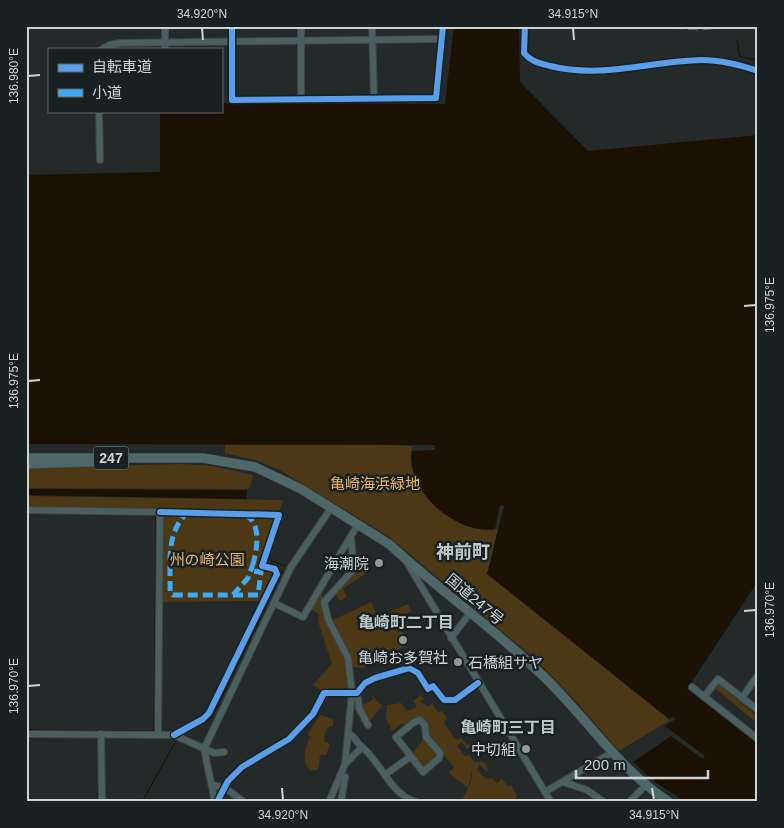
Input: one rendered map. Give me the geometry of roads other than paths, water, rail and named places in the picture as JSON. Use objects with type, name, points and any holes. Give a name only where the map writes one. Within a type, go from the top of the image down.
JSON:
[{"type":"highway","name":"国道247号","points":[[26,458],[203,458],[241,464],[277,476],[389,544],[546,678],[611,753],[646,785],[669,802]]},
{"type":"highway","name":"国道247号","points":[[26,464],[88,462],[111,458]]},
{"type":"street","points":[[165,26],[165,46]]},
{"type":"street","points":[[232,26],[232,100],[436,98],[443,26]]},
{"type":"street","points":[[301,99],[302,26]]},
{"type":"street","points":[[372,26],[374,98]]},
{"type":"street","points":[[525,26],[524,53],[529,60],[554,67],[606,72],[704,60],[726,62],[758,70]]},
{"type":"street","points":[[104,48],[108,45],[120,43],[165,46],[232,40],[442,39]]},
{"type":"street","points":[[98,112],[100,160]]},
{"type":"street","points":[[177,737],[209,713],[260,617],[274,603],[291,566],[331,508]]},
{"type":"street","points":[[26,510],[279,514],[262,566],[275,569],[277,574],[204,749],[216,802]]},
{"type":"street","points":[[158,734],[160,512]]},
{"type":"street","points":[[274,603],[303,616],[358,524]]},
{"type":"street","points":[[330,802],[345,764],[352,695],[348,658],[328,619],[324,604],[325,599],[354,569],[351,538]]},
{"type":"street","points":[[404,557],[450,638],[551,802]]},
{"type":"street","points":[[450,638],[470,613]]},
{"type":"street","points":[[352,695],[375,678],[409,668],[418,673],[428,689],[433,686],[444,700],[455,700],[478,684]]},
{"type":"street","points":[[742,698],[758,675]]},
{"type":"street","points":[[704,697],[718,679],[758,710]]},
{"type":"street","points":[[692,688],[758,739]]},
{"type":"street","points":[[216,802],[224,788],[242,767],[289,739],[313,714],[324,693],[352,695],[358,698],[359,708],[368,725]]},
{"type":"street","points":[[420,720],[425,726],[426,737],[440,756],[422,772],[410,757],[396,738],[420,720]]},
{"type":"street","points":[[26,734],[158,734],[177,737],[216,754],[224,752]]},
{"type":"street","points":[[101,734],[102,802]]},
{"type":"street","points":[[348,734],[352,735],[386,774],[400,795],[417,802]]},
{"type":"street","points":[[345,764],[362,747]]},
{"type":"street","points":[[545,792],[611,753]]},
{"type":"street","points":[[386,774],[410,757]]},
{"type":"street","points":[[340,776],[345,777],[341,802]]},
{"type":"street","points":[[563,782],[588,790],[604,802]]},
{"type":"street","points":[[212,785],[224,788],[244,802]]},
{"type":"street","points":[[630,802],[646,785]]},
{"type":"waterway","points":[[737,41],[740,57],[758,60]]},
{"type":"waterway","points":[[26,730],[154,731],[156,516]]},
{"type":"waterway","points":[[267,559],[285,566]]},
{"type":"waterway","points":[[201,724],[211,719],[283,571]]},
{"type":"waterway","points":[[142,802],[177,739]]},
{"type":"railway","points":[[643,26],[698,30],[750,26]]},
{"type":"place","name":"海潮院","points":[[379,563]]},
{"type":"place","name":"亀崎お多賀社","points":[[403,640]]},
{"type":"place","name":"石橋組サヤ","points":[[458,662]]},
{"type":"place","name":"中切組","points":[[526,749]]},
{"type":"district","name":"神前町","points":[[463,552]]},
{"type":"district","name":"亀崎町二丁目","points":[[406,622]]},
{"type":"district","name":"亀崎町三丁目","points":[[508,727]]},
{"type":"park label","name":"亀崎海浜緑地","points":[[375,483]]},
{"type":"park label","name":"州の崎公園","points":[[207,559]]}]
